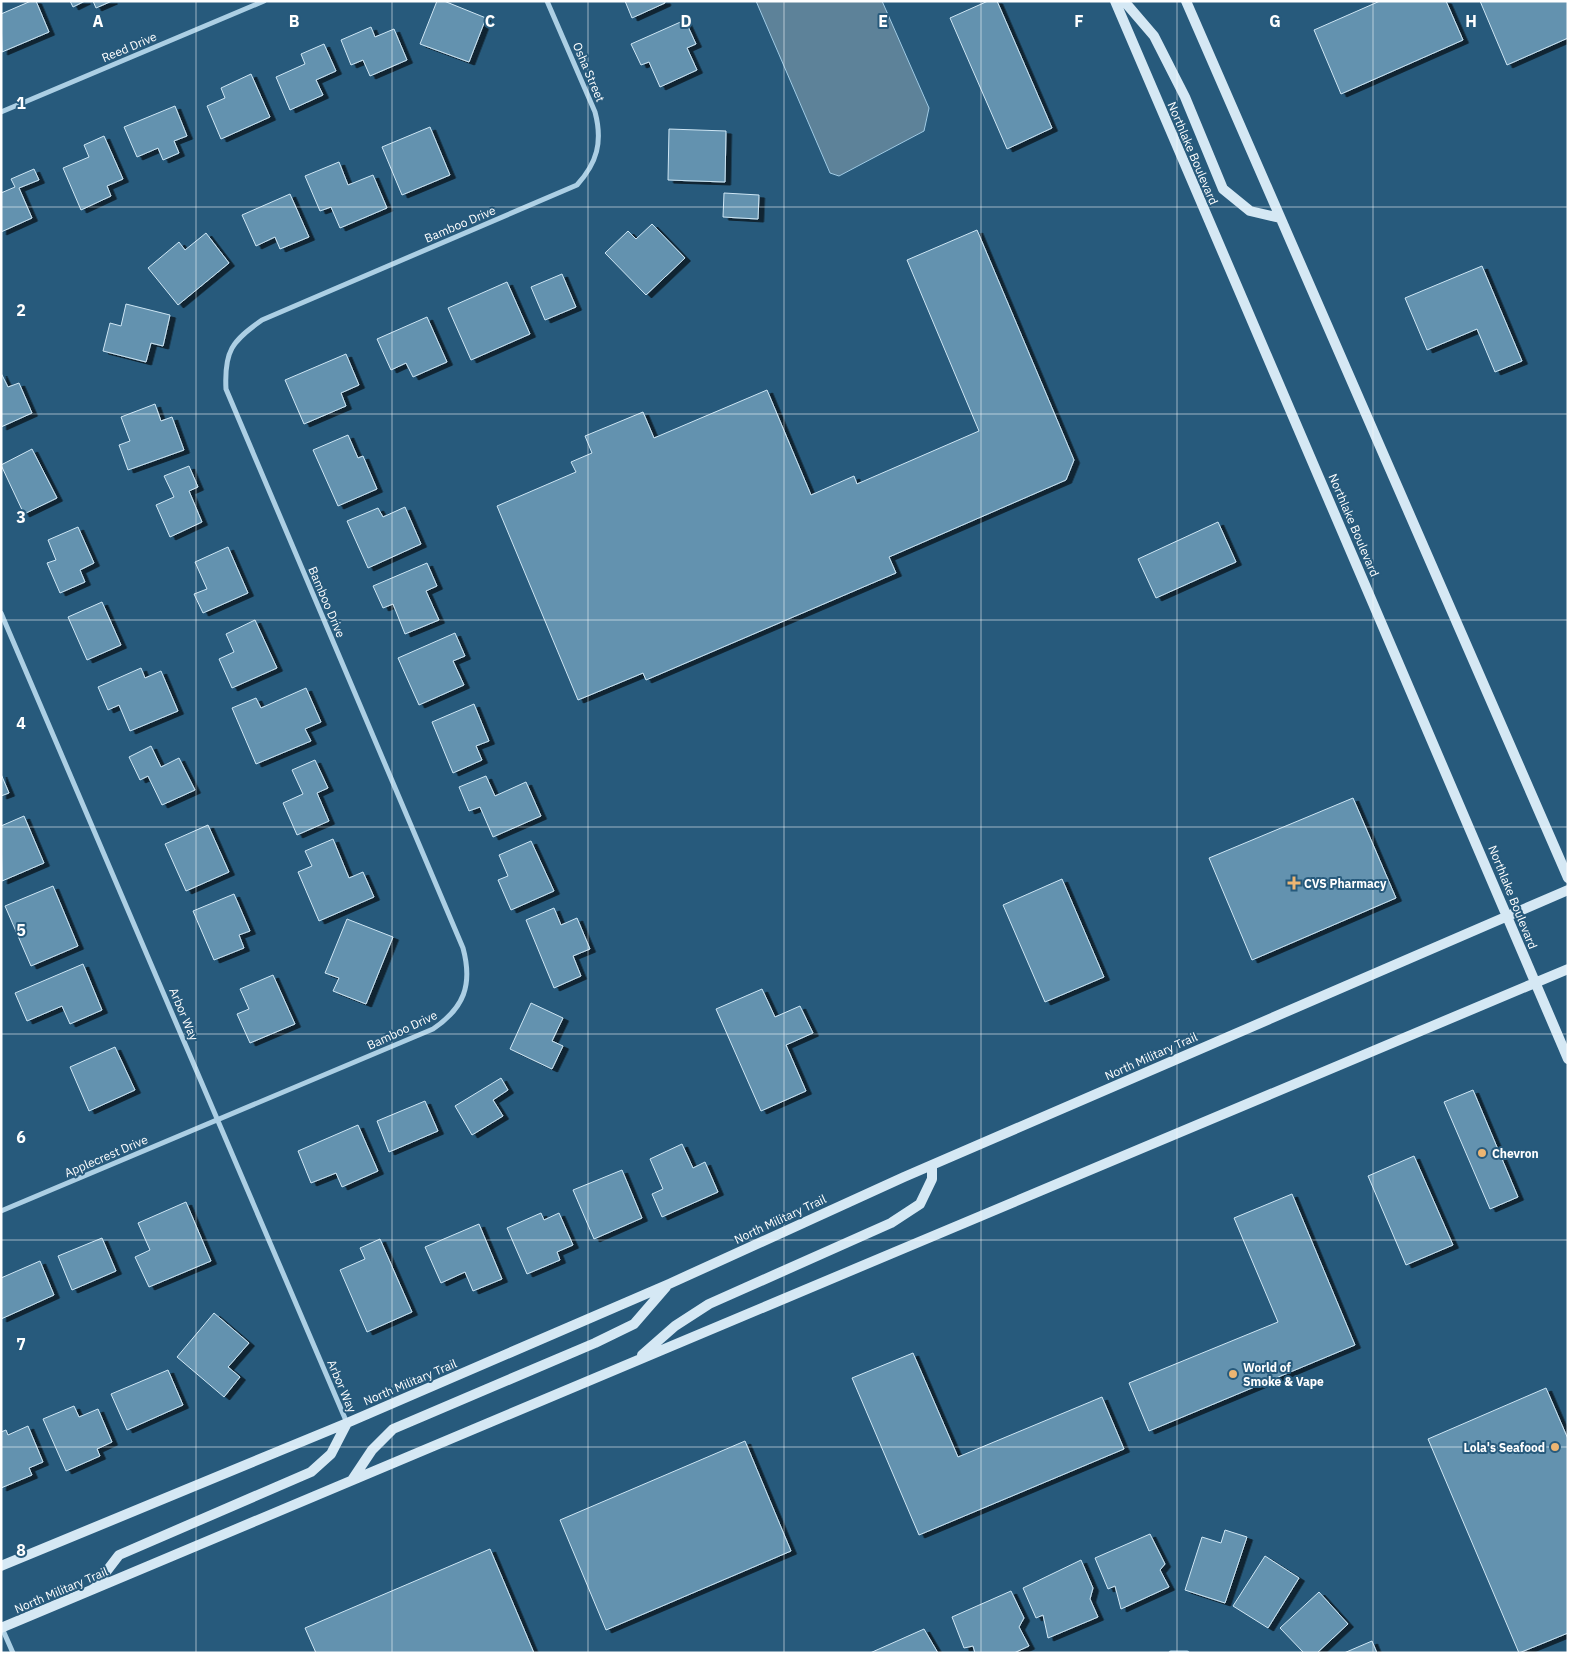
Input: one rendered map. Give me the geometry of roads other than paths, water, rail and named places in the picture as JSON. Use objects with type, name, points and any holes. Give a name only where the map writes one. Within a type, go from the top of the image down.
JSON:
[{"type":"main road","name":"Northlake Boulevard","points":[[1115,1],[1508,917],[1534,984],[1568,1059]]},
{"type":"main road","points":[[1124,1],[1154,36],[1185,97],[1223,189],[1250,211],[1280,218]]},
{"type":"main road","points":[[1186,1],[1568,878]]},
{"type":"main road","name":"North Military Trail","points":[[1,1566],[347,1422],[669,1284],[932,1165],[1568,890]]},
{"type":"main road","name":"North Military Trail","points":[[2,1628],[1568,969]]},
{"type":"main road","points":[[634,1362],[676,1326],[709,1304],[891,1223],[920,1204],[932,1179],[932,1165]]},
{"type":"main road","points":[[352,1480],[372,1450],[393,1429],[594,1344],[634,1324],[669,1284]]},
{"type":"main road","points":[[92,1590],[119,1555],[310,1472],[331,1454],[347,1422]]},
{"type":"street","name":"Reed Drive","points":[[1,112],[264,1]]},
{"type":"street","name":"Osha Street","points":[[548,1],[596,112],[600,129],[598,155]]},
{"type":"street","name":"Bamboo Drive","points":[[218,1120],[433,1029],[448,1018],[460,1004],[468,984],[468,965],[463,948],[226,389],[225,370],[230,352],[240,336],[262,320],[577,185],[589,172],[598,155]]},
{"type":"street","name":"Arbor Way","points":[[1,613],[347,1422]]},
{"type":"street","name":"Applecrest Drive","points":[[1,1211],[218,1120]]},
{"type":"street","points":[[2,1628],[13,1653]]},
{"type":"street","points":[[1171,1653],[1187,1653]]},
{"type":"water","points":[[756,1],[882,1],[929,108],[924,131],[839,176],[830,173]]},
{"type":"place","name":"CVS Pharmacy","points":[[1294,883]]},
{"type":"place","name":"Chevron","points":[[1482,1153]]},
{"type":"place","name":"World of Smoke & Vape","points":[[1233,1374]]},
{"type":"place","name":"Lola's Seafood","points":[[1555,1447]]}]
